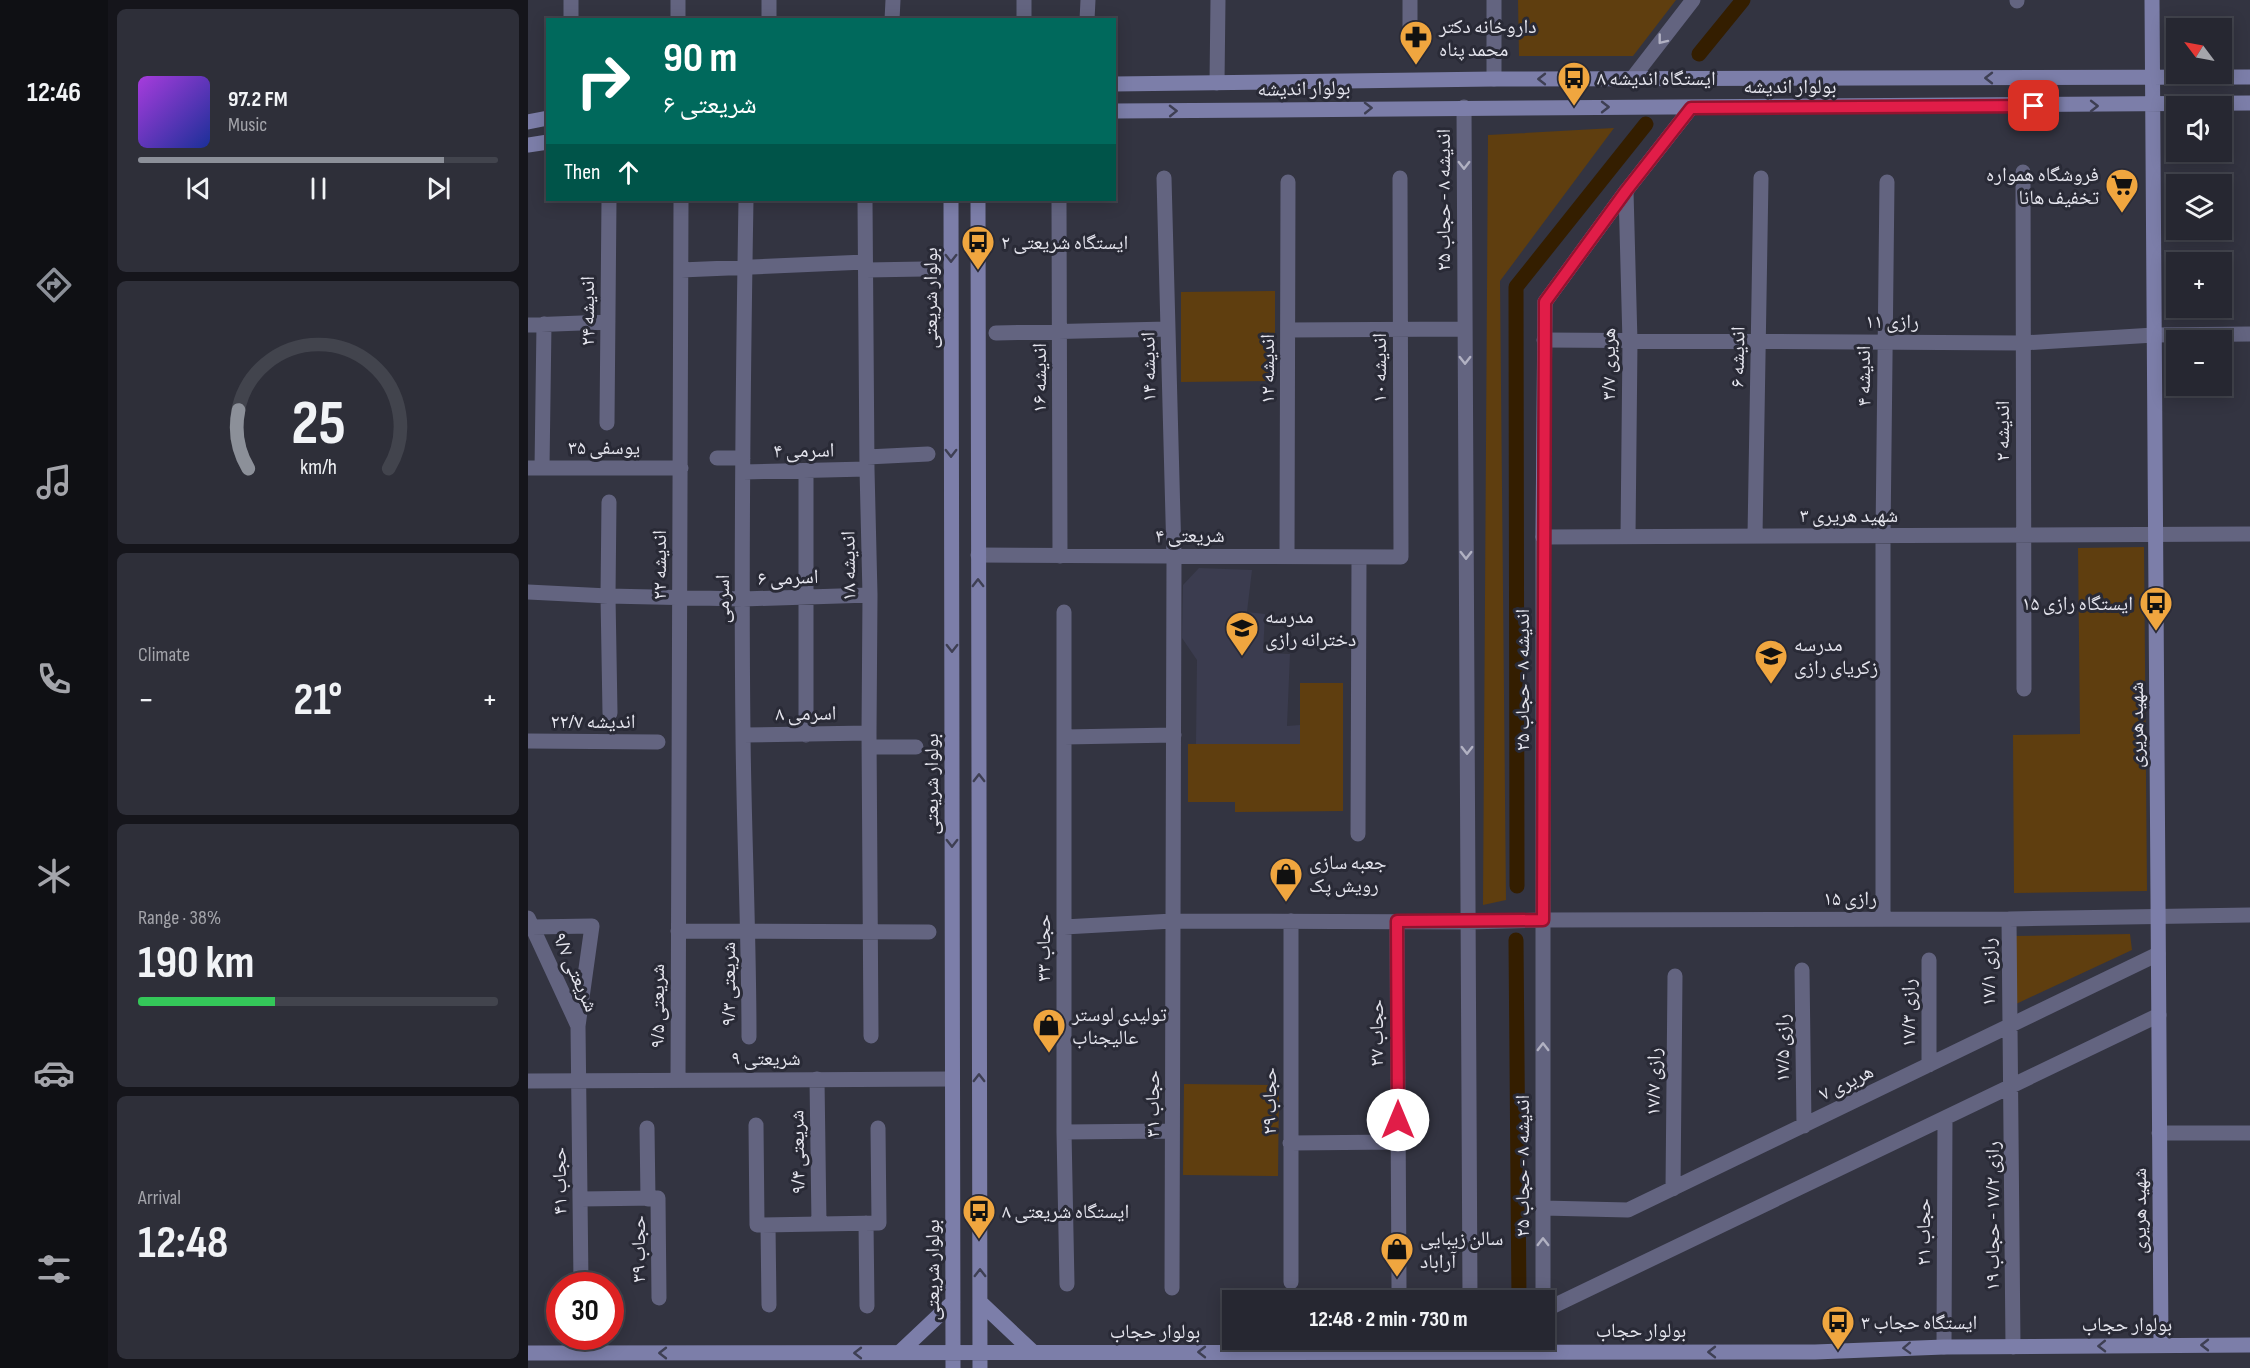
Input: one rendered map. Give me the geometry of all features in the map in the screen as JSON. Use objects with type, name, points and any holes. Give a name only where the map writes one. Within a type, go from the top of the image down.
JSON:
[{"type":"main road","name":"شهید هریری","points":[[2152,0],[2161,1345]]},
{"type":"main road","name":"بولوار اندیشه","points":[[1116,84],[1494,79],[2250,77]]},
{"type":"main road","name":"بولوار اندیشه","points":[[1116,111],[2250,103]]},
{"type":"main road","name":"اندیشه ۸ - حجاب ۲۵","points":[[1543,537],[1545,302],[1626,191],[1691,108]]},
{"type":"main road","points":[[528,122],[546,118]]},
{"type":"main road","points":[[528,145],[546,142]]},
{"type":"main road","name":"بولوار شریعتی","points":[[951,201],[953,1360]]},
{"type":"main road","points":[[978,201],[980,1360]]},
{"type":"main road","points":[[900,1352],[953,1302]]},
{"type":"main road","points":[[980,1302],[1033,1352]]},
{"type":"main road","name":"بولوار حجاب","points":[[1555,1345],[1815,1352],[1944,1347],[2250,1345]]},
{"type":"main road","name":"بولوار حجاب","points":[[528,1353],[900,1352],[953,1360],[980,1360],[1033,1352],[1222,1349]]},
{"type":"main road","points":[[1814,1368],[1815,1352]]},
{"type":"street","points":[[571,0],[571,18]]},
{"type":"street","points":[[678,0],[678,18]]},
{"type":"street","points":[[769,0],[769,18]]},
{"type":"street","points":[[892,18],[893,0]]},
{"type":"street","points":[[1024,0],[1024,18]]},
{"type":"street","points":[[1087,18],[1088,0]]},
{"type":"street","points":[[1217,83],[1218,0]]},
{"type":"street","points":[[1410,0],[1410,39]]},
{"type":"street","points":[[1494,0],[1494,79]]},
{"type":"street","points":[[1631,80],[1693,0]]},
{"type":"street","name":"اندیشه ۸ - حجاب ۲۵","points":[[1464,107],[1470,1290]]},
{"type":"street","name":"اندیشه ۲","points":[[2023,172],[2024,689]]},
{"type":"street","name":"اندیشه ۱۴","points":[[1164,177],[1174,556],[1174,735]]},
{"type":"street","name":"اندیشه ۱۰","points":[[1400,178],[1401,557]]},
{"type":"street","name":"اندیشه ۶","points":[[1755,536],[1761,178]]},
{"type":"street","name":"اندیشه ۱۲","points":[[1287,556],[1288,182]]},
{"type":"street","name":"اندیشه ۴","points":[[1883,919],[1883,536],[1887,182]]},
{"type":"street","name":"هریری ۳/۷","points":[[1626,191],[1630,342],[1628,537]]},
{"type":"street","name":"اندیشه ۲۴","points":[[607,423],[609,201]]},
{"type":"street","name":"اندیشه ۲۲","points":[[678,931],[681,201]]},
{"type":"street","name":"اسرمی","points":[[746,201],[743,735],[749,932]]},
{"type":"street","name":"اندیشه ۱۸","points":[[865,201],[870,595],[871,1036]]},
{"type":"street","name":"اندیشه ۱۶","points":[[1059,201],[1060,556]]},
{"type":"street","points":[[681,270],[745,266],[865,266],[924,269]]},
{"type":"street","points":[[535,468],[536,325],[608,322]]},
{"type":"street","points":[[996,333],[1168,329]]},
{"type":"street","points":[[1288,330],[1465,329]]},
{"type":"street","name":"رازی ۱۱","points":[[1544,340],[2022,343],[2154,335],[2250,334]]},
{"type":"street","name":"اسرمی ۴","points":[[717,458],[743,465],[806,471],[928,454]]},
{"type":"street","name":"یوسفی ۳۵","points":[[535,468],[681,468]]},
{"type":"street","points":[[806,471],[806,735]]},
{"type":"street","points":[[609,502],[610,713]]},
{"type":"street","name":"شهید هریری ۳","points":[[1543,537],[2250,534]]},
{"type":"street","name":"اندیشه ۸ - حجاب ۲۵","points":[[1543,537],[1544,1290]]},
{"type":"street","name":"شریعتی ۴","points":[[978,555],[1401,557]]},
{"type":"street","points":[[1358,834],[1359,556]]},
{"type":"street","name":"اسرمی ۶","points":[[528,592],[608,597],[743,599],[870,595]]},
{"type":"street","name":"حجاب ۳۳","points":[[1064,612],[1064,1132],[1067,1284]]},
{"type":"street","name":"اسرمی ۸","points":[[743,735],[806,735],[869,740],[916,747]]},
{"type":"street","points":[[1064,737],[1174,735]]},
{"type":"street","name":"حجاب ۳۱","points":[[1172,1288],[1174,735]]},
{"type":"street","name":"اندیشه ۲۲/۷","points":[[528,741],[658,742]]},
{"type":"street","name":"رازی ۱۵","points":[[1064,927],[1173,921],[2009,919],[2250,915]]},
{"type":"street","name":"رازی ۱۷/۱","points":[[2009,919],[2012,1086]]},
{"type":"street","name":"حجاب ۲۹","points":[[1291,921],[1291,1282]]},
{"type":"street","name":"حجاب ۲۷","points":[[1397,921],[1400,1288]]},
{"type":"street","points":[[530,922],[592,926],[578,1026]]},
{"type":"street","name":"شریعتی ۹/۷","points":[[530,922],[578,1026],[579,1080]]},
{"type":"street","points":[[678,931],[929,932]]},
{"type":"street","name":"شریعتی ۹/۵","points":[[678,931],[678,1080]]},
{"type":"street","name":"شریعتی ۹/۳","points":[[748,1037],[749,932]]},
{"type":"street","name":"هریری ۷","points":[[1543,1208],[1628,1210],[2158,954]]},
{"type":"street","name":"رازی ۱۷/۳","points":[[1929,960],[1929,1065]]},
{"type":"street","name":"رازی ۱۷/۵","points":[[1802,970],[1803,1126]]},
{"type":"street","name":"رازی ۱۷/۷","points":[[1673,1189],[1675,976]]},
{"type":"street","points":[[1555,1305],[2158,1015]]},
{"type":"street","name":"شریعتی ۹/۴","points":[[818,1079],[819,1224]]},
{"type":"street","name":"شریعتی ۹","points":[[528,1081],[952,1079]]},
{"type":"street","name":"حجاب ۴۱","points":[[579,1080],[581,1272]]},
{"type":"street","name":"رازی ۱۷/۲ - حجاب ۱۹","points":[[2012,1086],[2013,1347]]},
{"type":"street","name":"حجاب ۲۱","points":[[1944,1347],[1945,1118]]},
{"type":"street","points":[[756,1125],[758,1225],[879,1223],[878,1128]]},
{"type":"street","name":"حجاب ۳۹","points":[[647,1128],[659,1298]]},
{"type":"street","points":[[1064,1132],[1173,1131]]},
{"type":"street","points":[[2159,1133],[2250,1133]]},
{"type":"street","points":[[1290,1143],[1398,1142]]},
{"type":"street","points":[[580,1199],[653,1198]]},
{"type":"street","points":[[866,1223],[867,1305]]},
{"type":"street","points":[[768,1225],[769,1305]]},
{"type":"shaded area","points":[[1518,0],[1676,0],[1633,56],[1519,56]]},
{"type":"shaded area","points":[[1614,128],[1500,281],[1506,900],[1483,905],[1488,135]]},
{"type":"shaded area","points":[[1275,291],[1275,381],[1181,382],[1181,292]]},
{"type":"shaded area","points":[[2144,547],[2147,891],[2014,893],[2013,735],[2080,734],[2078,548]]},
{"type":"shaded area","name":"مدرسه دخترانه رازی","points":[[1199,568],[1252,570],[1247,612],[1265,614],[1263,653],[1290,654],[1287,726],[1300,725],[1301,744],[1196,744],[1197,660],[1182,638],[1183,585]]},
{"type":"shaded area","points":[[1300,683],[1343,683],[1343,811],[1235,812],[1235,802],[1188,802],[1188,744],[1300,744]]},
{"type":"shaded area","points":[[2130,934],[2132,950],[2016,1004],[2014,936]]},
{"type":"shaded area","points":[[1184,1084],[1279,1085],[1278,1176],[1183,1175]]},
{"type":"waterway","points":[[1699,54],[1743,0]]},
{"type":"waterway","points":[[1517,886],[1516,287],[1646,124]]},
{"type":"waterway","points":[[1516,940],[1519,1290]]},
{"type":"place","name":"داروخانه دکتر محمد پناه","points":[[1416,66]]},
{"type":"place","name":"ایستگاه اندیشه ۸","points":[[1574,107]]},
{"type":"place","name":"فروشگاه همواره تخفیف هانا","points":[[2122,214]]},
{"type":"place","name":"ایستگاه شریعتی ۲","points":[[978,271]]},
{"type":"place","name":"ایستگاه رازی ۱۵","points":[[2156,632]]},
{"type":"place","name":"مدرسه دخترانه رازی","points":[[1242,657]]},
{"type":"place","name":"مدرسه زکریای رازی","points":[[1771,685]]},
{"type":"place","name":"جعبه سازی رویش پک","points":[[1286,903]]},
{"type":"place","name":"تولیدی لوستر عالیجناب","points":[[1049,1054]]},
{"type":"place","name":"ایستگاه شریعتی ۸","points":[[979,1240]]},
{"type":"place","name":"سالن زیبایی آراباد","points":[[1397,1278]]},
{"type":"place","name":"ایستگاه حجاب ۳","points":[[1838,1351]]},
{"type":"route","points":[[1398,1120],[1397,921],[1543,920],[1545,302],[1626,191],[1691,108],[2034,106]]}]
